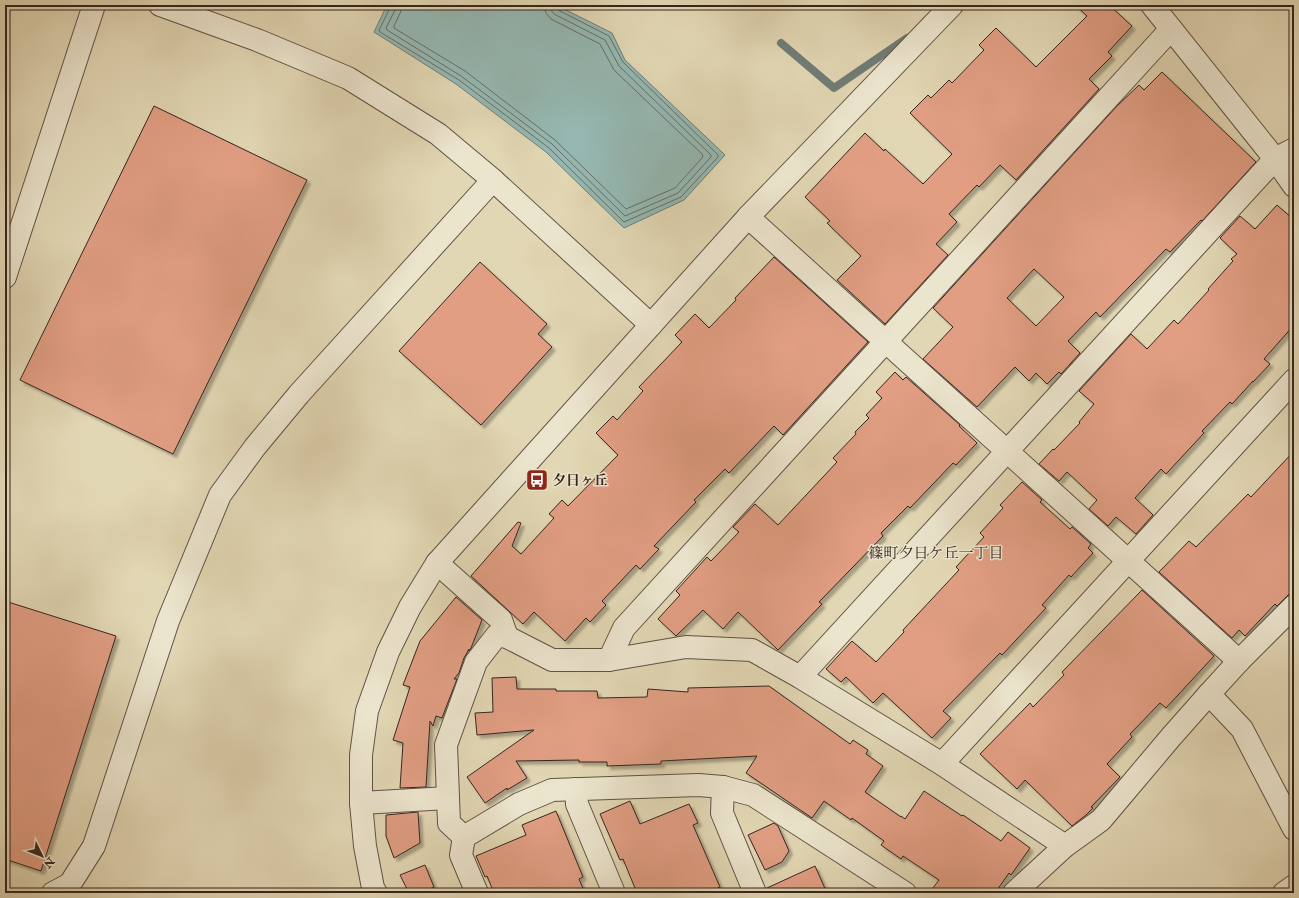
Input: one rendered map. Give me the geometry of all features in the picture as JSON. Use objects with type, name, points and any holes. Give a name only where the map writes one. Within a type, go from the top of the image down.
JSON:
[{"type":"street","points":[[5,277],[94,5]]},
{"type":"street","points":[[160,5],[257,40],[348,78],[438,134],[493,180],[651,325]]},
{"type":"street","points":[[376,893],[373,888],[366,846],[361,803],[362,755],[367,711],[388,652],[410,607],[437,563],[748,217],[952,5]]},
{"type":"street","points":[[1152,5],[1275,159],[1294,186]]},
{"type":"street","points":[[609,660],[624,628],[1171,29]]},
{"type":"street","points":[[800,677],[1275,159],[1294,149]]},
{"type":"street","points":[[54,893],[70,884],[94,846],[168,620],[220,495],[255,446],[299,394],[493,180]]},
{"type":"street","points":[[748,217],[1239,661]]},
{"type":"street","points":[[942,764],[1294,380]]},
{"type":"street","points":[[437,563],[501,620],[507,637]]},
{"type":"street","points":[[1014,893],[1065,846],[1101,820],[1209,694],[1239,661],[1294,606]]},
{"type":"street","points":[[464,837],[450,823],[446,745],[476,662],[497,635],[507,637],[552,660],[609,660],[686,646],[752,650],[800,677],[942,764],[1065,846]]},
{"type":"street","points":[[1209,694],[1242,730],[1294,829]]},
{"type":"street","points":[[477,893],[461,854],[464,837],[519,804],[552,790],[698,785],[723,787],[753,795],[906,893]]},
{"type":"street","points":[[723,787],[722,813],[755,893]]},
{"type":"street","points":[[576,788],[577,804],[614,893]]},
{"type":"street","points":[[361,803],[448,798]]},
{"type":"street","points":[[1284,893],[1294,886]]},
{"type":"water","points":[[387,5],[556,5],[612,33],[625,60],[725,155],[684,200],[624,228],[546,152],[456,84],[374,32]]},
{"type":"building","points":[[1075,5],[1109,5],[1132,26],[1108,52],[1112,56],[1089,79],[1099,89],[1016,180],[1000,165],[979,187],[977,185],[949,214],[957,222],[936,244],[948,255],[885,324],[837,280],[861,256],[827,223],[830,221],[805,197],[865,133],[923,184],[952,154],[910,113],[928,95],[931,98],[949,80],[952,83],[984,50],[979,45],[996,28],[1036,67],[1087,16]]},
{"type":"building","points":[[1162,72],[1256,162],[1202,221],[1201,220],[1170,252],[1166,249],[1100,317],[1096,312],[1068,341],[1080,353],[1061,374],[1059,372],[1047,384],[1036,373],[1029,381],[1015,367],[977,407],[923,359],[953,327],[933,308],[1117,106],[1139,85],[1144,90]],"holes":[[[1034,269],[1064,297],[1036,326],[1007,298]]]},
{"type":"building","points":[[154,106],[307,180],[173,454],[20,380]]},
{"type":"building","points":[[1277,205],[1294,220],[1294,325],[1264,359],[1270,364],[1232,404],[1230,402],[1202,431],[1204,433],[1166,474],[1161,469],[1135,498],[1153,515],[1136,534],[1116,517],[1108,526],[1089,509],[1097,500],[1067,472],[1059,481],[1039,464],[1080,423],[1079,422],[1094,404],[1079,391],[1131,334],[1147,349],[1174,320],[1178,324],[1209,290],[1208,289],[1233,261],[1231,259],[1237,254],[1220,238],[1240,216],[1255,229]]},
{"type":"building","points":[[774,257],[868,342],[783,435],[774,426],[729,473],[725,469],[694,500],[696,502],[654,546],[659,549],[640,569],[636,565],[602,601],[606,605],[590,622],[586,618],[565,641],[534,612],[523,624],[471,576],[518,522],[521,523],[512,546],[521,554],[554,518],[549,514],[562,500],[568,506],[618,455],[596,433],[613,416],[617,420],[643,391],[639,387],[682,342],[675,335],[695,314],[709,328]]},
{"type":"building","points":[[480,262],[547,324],[538,334],[552,347],[481,425],[399,351]]},
{"type":"building","points":[[895,372],[903,380],[906,377],[960,425],[959,426],[977,443],[956,465],[953,463],[910,508],[908,506],[881,533],[883,536],[819,602],[822,604],[778,650],[738,612],[723,629],[703,610],[676,636],[658,619],[680,595],[676,591],[707,557],[711,561],[739,532],[733,527],[755,504],[778,525],[837,462],[833,458],[869,418],[866,415],[882,398],[876,392]]},
{"type":"building","points":[[1294,451],[1294,589],[1277,606],[1275,604],[1245,636],[1239,630],[1232,638],[1159,572],[1189,541],[1196,547],[1248,494],[1251,497]]},
{"type":"building","points":[[1022,482],[1042,500],[1040,502],[1070,529],[1072,527],[1091,544],[1088,548],[1093,553],[1071,577],[1069,575],[1042,605],[1046,608],[1002,655],[1000,653],[943,711],[951,718],[932,738],[883,693],[873,703],[846,677],[841,682],[826,669],[852,641],[876,662],[904,632],[903,630],[959,570],[956,567],[984,537],[980,533],[1003,508],[1000,505]]},
{"type":"building","points":[[1142,590],[1214,656],[1166,708],[1160,703],[1130,734],[1132,737],[1107,764],[1120,777],[1091,807],[1093,808],[1072,826],[1025,780],[1017,789],[980,754],[1030,703],[1033,707],[1064,675],[1062,672]]},
{"type":"building","points":[[456,597],[482,620],[471,648],[464,658],[459,673],[454,679],[457,679],[442,718],[436,716],[433,726],[430,721],[426,787],[400,788],[403,743],[393,740],[410,687],[403,685],[420,641]]},
{"type":"building","points":[[5,601],[116,636],[41,871],[5,859]]},
{"type":"building","points":[[516,677],[517,689],[597,691],[598,698],[647,697],[648,689],[688,692],[688,688],[769,686],[850,744],[853,740],[868,750],[866,754],[883,766],[865,792],[901,817],[905,819],[924,791],[1001,841],[1008,832],[1030,848],[1011,875],[1009,873],[995,893],[929,893],[939,880],[903,856],[901,859],[881,845],[884,841],[852,818],[851,820],[824,801],[812,818],[746,773],[757,756],[661,761],[661,764],[607,766],[607,762],[579,762],[579,760],[516,761],[527,778],[507,790],[507,788],[485,803],[467,777],[534,730],[477,735],[475,713],[493,712],[492,678]]},
{"type":"building","points":[[630,801],[640,824],[689,804],[698,823],[693,825],[720,887],[706,893],[637,893],[623,859],[620,860],[600,814]]},
{"type":"building","points":[[556,811],[583,877],[579,879],[585,893],[494,893],[476,856],[526,835],[522,825]]},
{"type":"building","points":[[418,812],[420,843],[394,858],[386,836],[386,815]]},
{"type":"building","points":[[774,823],[778,826],[789,851],[782,862],[765,870],[748,835]]},
{"type":"building","points":[[425,865],[434,887],[422,893],[409,893],[400,875]]},
{"type":"building","points":[[815,866],[827,893],[767,893],[767,888]]},
{"type":"waterway","points":[[781,43],[834,88],[907,38]]},
{"type":"place","name":"夕日ヶ丘","points":[[537,480]]},
{"type":"district","name":"篠町夕日ケ丘一丁目","points":[[936,553]]}]
